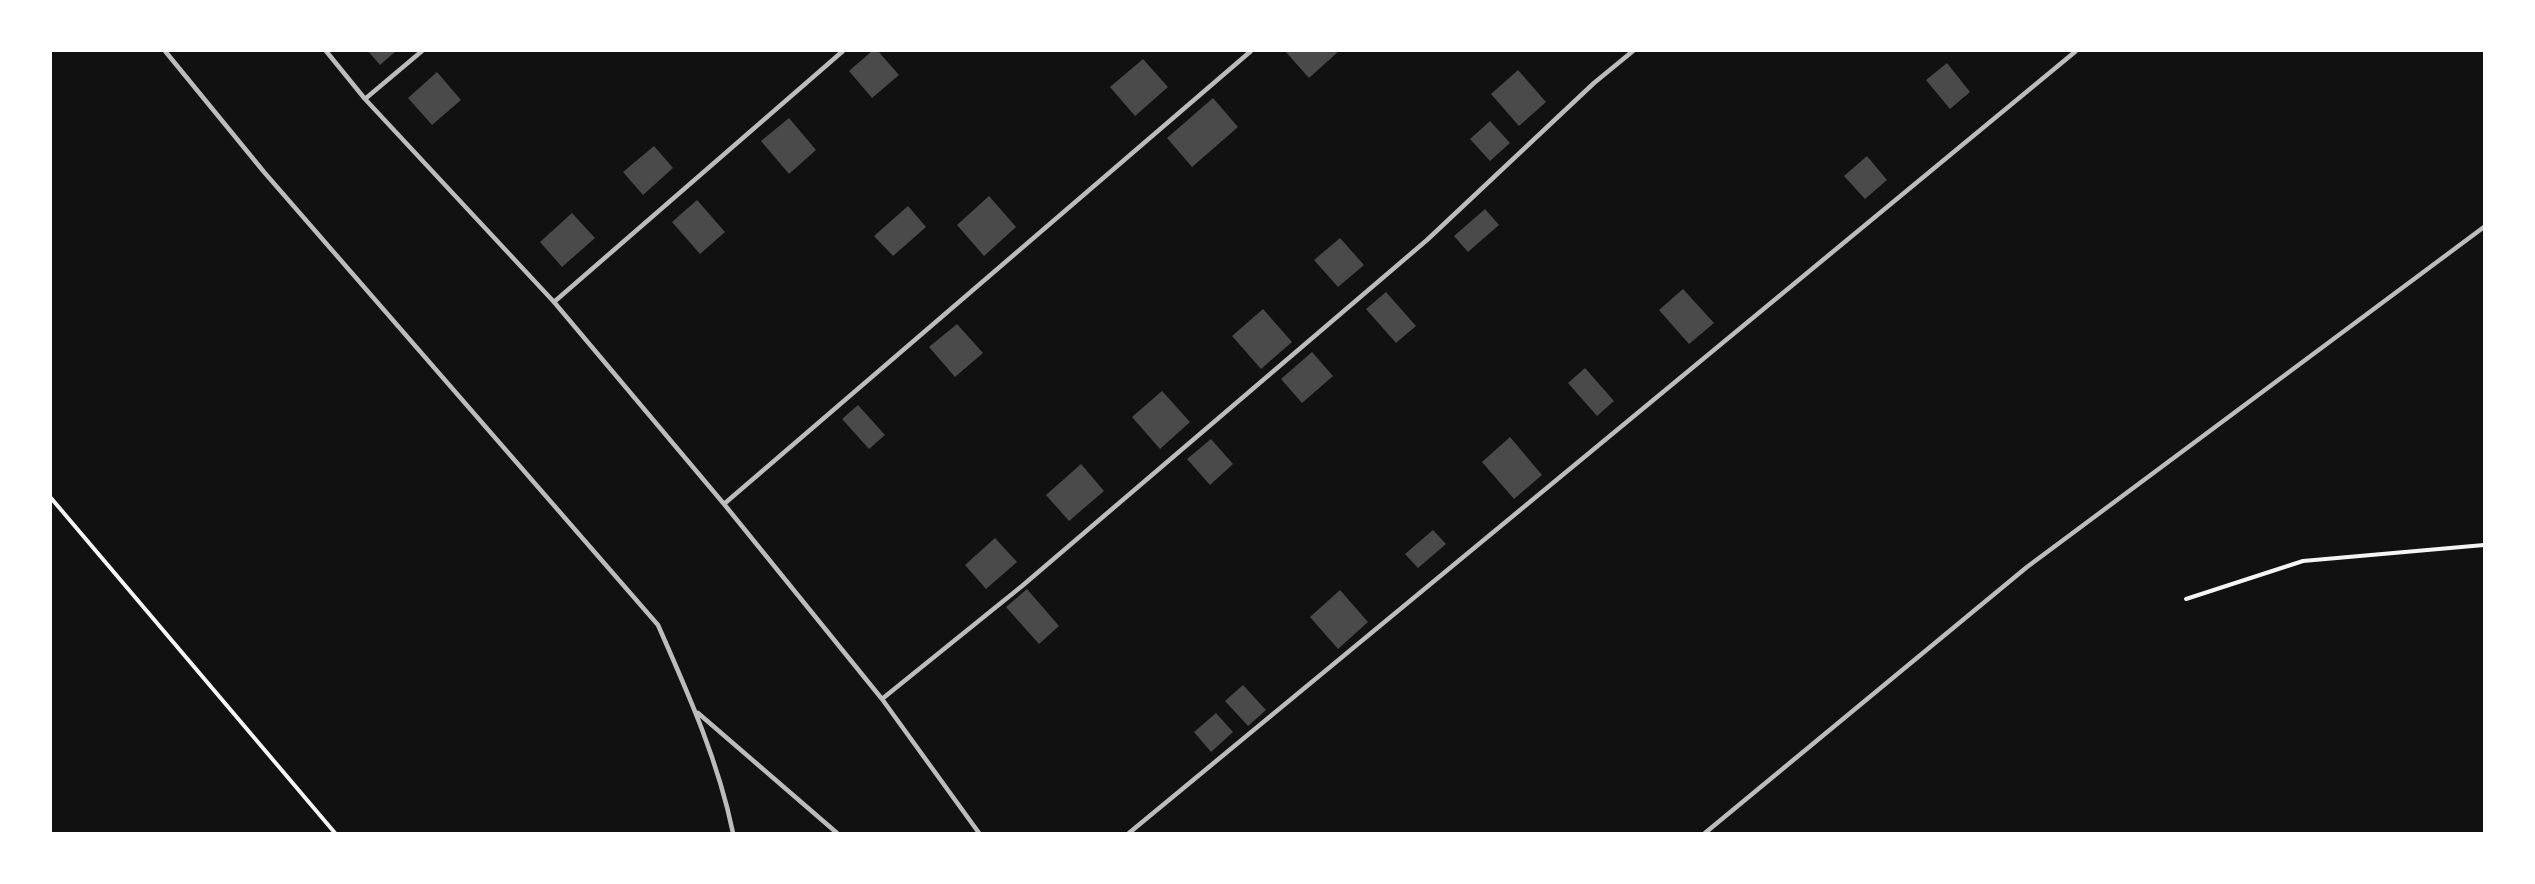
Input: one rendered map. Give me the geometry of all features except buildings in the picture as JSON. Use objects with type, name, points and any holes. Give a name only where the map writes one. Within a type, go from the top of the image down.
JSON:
[{"type":"lane","points":[[165,51],[264,172],[658,625],[696,711],[724,790],[733,833]]},
{"type":"lane","points":[[326,51],[365,99],[554,302],[724,504],[882,699],[979,833]]},
{"type":"lane","points":[[365,99],[422,51]]},
{"type":"lane","points":[[554,302],[843,51]]},
{"type":"lane","points":[[724,504],[1251,51]]},
{"type":"lane","points":[[882,699],[1022,586],[1427,240],[1594,83],[1633,51]]},
{"type":"lane","points":[[1130,833],[2076,51]]},
{"type":"lane","points":[[1705,833],[2027,567],[2484,227]]},
{"type":"lane","points":[[696,711],[837,833]]},
{"type":"path","points":[[51,498],[334,833]]},
{"type":"path","points":[[2186,599],[2303,561],[2484,545]]}]
